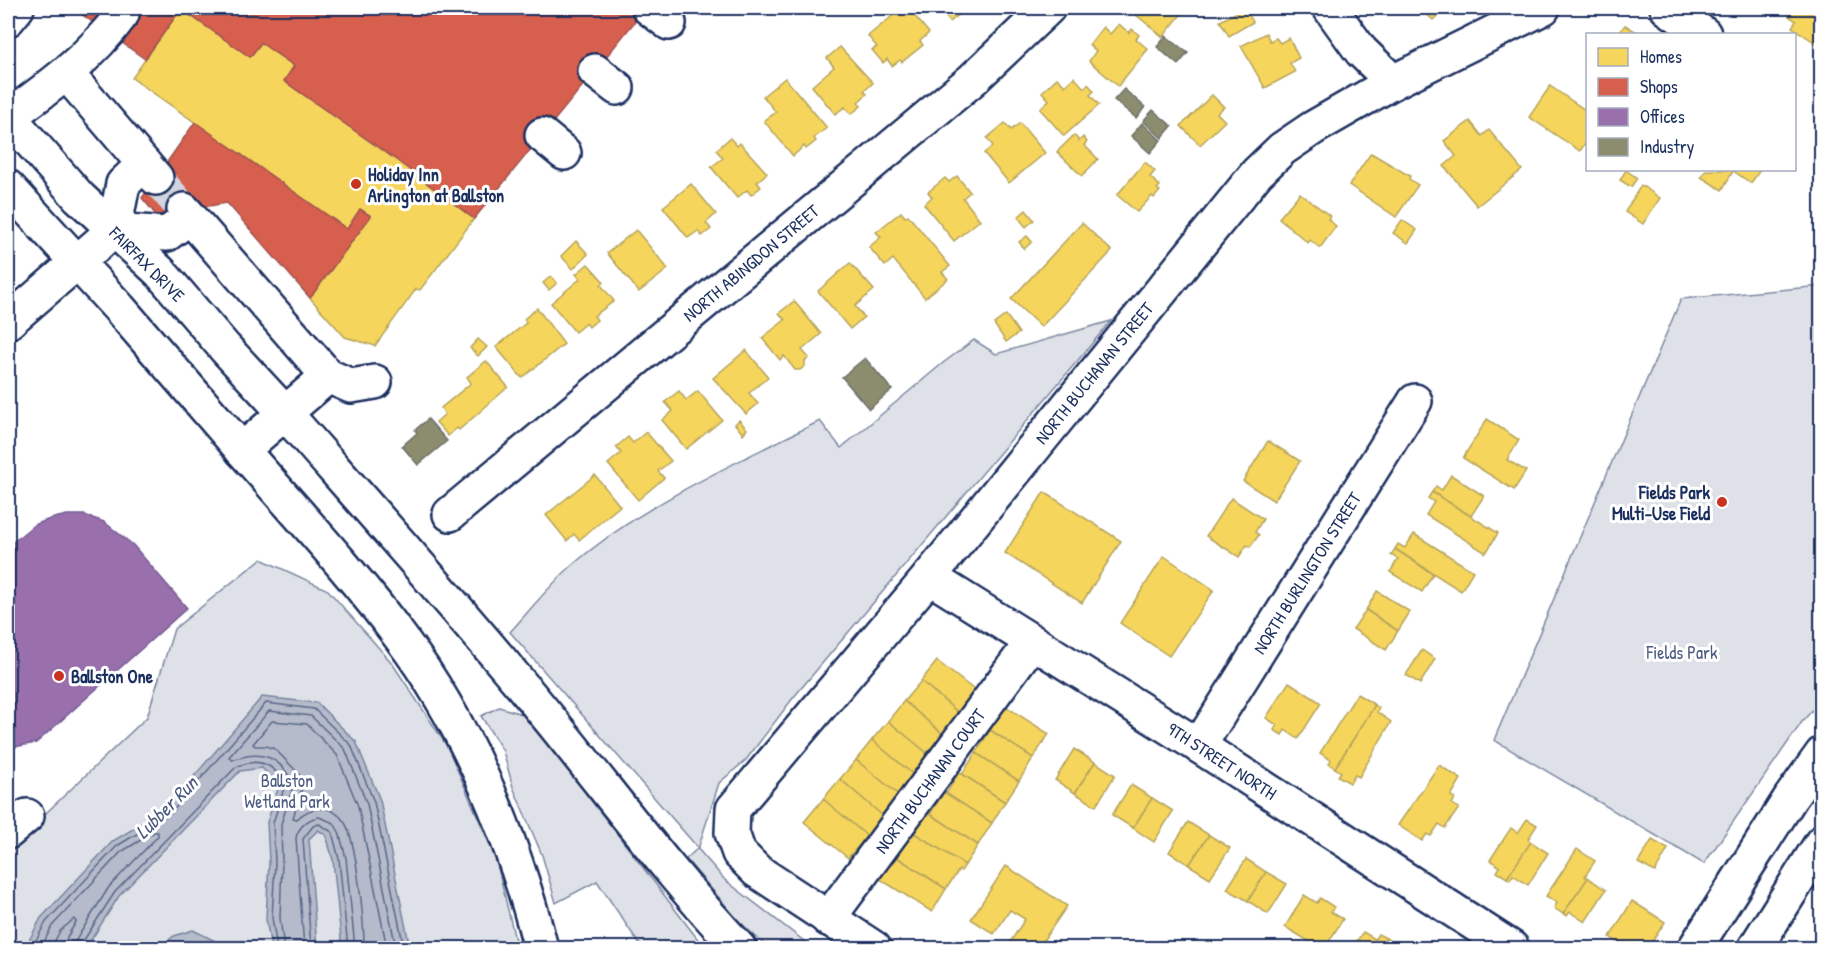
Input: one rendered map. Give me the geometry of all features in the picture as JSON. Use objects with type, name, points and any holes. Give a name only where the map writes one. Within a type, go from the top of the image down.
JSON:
[{"type":"main road","points":[[8,19],[17,8]]},
{"type":"main road","name":"NORTH ABINGDON STREET","points":[[450,514],[972,80],[1048,8]]},
{"type":"main road","points":[[1330,8],[1361,51],[1394,82]]},
{"type":"main road","name":"NORTH BUCHANAN STREET","points":[[828,919],[758,872],[739,853],[732,833],[733,809],[929,577],[1257,173],[1282,149],[1313,128],[1394,82],[1543,8]]},
{"type":"main road","points":[[1667,8],[1703,33]]},
{"type":"main road","points":[[8,116],[67,74],[108,33],[122,14]]},
{"type":"main road","points":[[8,322],[114,230],[123,184],[150,171],[67,74]]},
{"type":"main road","name":"FAIRFAX DRIVE","points":[[8,116],[79,197],[160,272],[437,586],[535,702],[729,945]]},
{"type":"main road","points":[[8,187],[242,450],[377,606],[403,640],[469,749],[505,830],[541,948]]},
{"type":"main road","points":[[114,230],[167,234],[187,214],[328,376],[351,386],[375,382]]},
{"type":"main road","points":[[242,450],[328,376]]},
{"type":"main road","name":"NORTH BURLINGTON STREET","points":[[1199,746],[1415,401]]},
{"type":"main road","name":"9TH STREET NORTH","points":[[929,577],[1199,746],[1512,948]]},
{"type":"main road","name":"NORTH BUCHANAN COURT","points":[[828,919],[1032,642]]},
{"type":"main road","points":[[1695,948],[1821,754]]},
{"type":"main road","points":[[1755,948],[1821,842]]},
{"type":"main road","points":[[828,919],[874,948]]},
{"type":"green space","name":"Fields Park","points":[[1821,286],[1821,700],[1802,722],[1704,864],[1494,740],[1681,299]]},
{"type":"green space","points":[[1111,321],[793,698],[746,760],[719,783],[698,849],[725,880],[813,948],[768,948],[738,920],[686,859],[698,848],[510,632],[559,578],[603,541],[662,502],[725,468],[820,421],[841,448],[974,340],[996,354]]},
{"type":"green space","name":"Ballston Wetland Park","points":[[261,559],[328,590],[392,663],[447,746],[496,859],[517,948],[8,948],[8,849],[147,717],[174,629]]},
{"type":"green space","points":[[499,707],[522,714],[700,942],[662,948],[642,948],[597,881],[556,903],[542,855],[513,787],[503,751],[481,716]]},
{"type":"water","points":[[262,697],[317,703],[356,742],[380,800],[410,948],[342,948],[333,860],[326,835],[318,830],[309,839],[317,948],[271,948],[266,919],[269,862],[267,822],[279,786],[262,768],[240,771],[119,896],[86,948],[25,948],[41,918],[113,841],[166,809]]},
{"type":"water","points":[[193,930],[229,948],[158,948],[174,936]]},
{"type":"building: Homes","points":[[902,8],[908,8],[929,33],[920,41],[923,45],[902,62],[900,60],[892,66],[887,59],[883,63],[872,50],[877,47],[868,36]]},
{"type":"building: Homes","points":[[938,8],[967,8],[950,22]]},
{"type":"building: Homes","points":[[1132,8],[1192,8],[1186,14],[1183,12],[1163,37],[1130,10]]},
{"type":"building: Homes","points":[[1245,8],[1253,22],[1229,36],[1220,21]]},
{"type":"building: Homes","points":[[1420,8],[1445,8],[1433,20]]},
{"type":"building: Homes","points":[[1762,8],[1779,8],[1775,14]]},
{"type":"building: Homes","points":[[1795,8],[1803,11],[1805,8],[1822,8],[1820,46],[1792,27],[1796,21],[1789,16]]},
{"type":"building: Homes","name":"Holiday Inn Arlington at Ballston","points":[[181,9],[250,57],[261,43],[294,66],[284,81],[395,159],[474,219],[420,290],[416,289],[375,346],[345,337],[310,298],[371,216],[360,209],[347,229],[132,78]]},
{"type":"building: Homes","points":[[1119,24],[1129,33],[1132,29],[1139,35],[1136,39],[1148,49],[1118,86],[1089,61],[1096,51],[1089,45],[1103,27],[1110,34]]},
{"type":"building: Homes","points":[[1625,25],[1638,33],[1619,33]]},
{"type":"building: Homes","points":[[1266,33],[1270,41],[1276,38],[1280,43],[1289,38],[1299,58],[1290,63],[1295,72],[1265,88],[1241,46]]},
{"type":"building: Homes","points":[[840,47],[873,83],[864,91],[867,94],[858,102],[861,106],[851,114],[845,107],[835,114],[812,86],[834,67],[827,58]]},
{"type":"building: Homes","points":[[1074,77],[1084,88],[1088,84],[1094,91],[1090,95],[1099,105],[1064,136],[1040,109],[1049,100],[1042,92],[1057,78],[1065,86]]},
{"type":"building: Homes","points":[[785,78],[827,128],[814,138],[816,141],[806,149],[804,146],[793,156],[764,121],[776,112],[763,96]]},
{"type":"building: Homes","points":[[1550,86],[1586,111],[1586,142],[1580,151],[1529,117]]},
{"type":"building: Homes","points":[[1212,95],[1224,107],[1217,113],[1225,121],[1200,145],[1181,126]]},
{"type":"building: Homes","points":[[1470,121],[1482,136],[1489,130],[1522,170],[1477,206],[1444,166],[1456,156],[1444,141]]},
{"type":"building: Homes","points":[[1005,123],[1011,130],[1020,123],[1045,153],[1009,183],[984,153],[993,146],[987,138]]},
{"type":"building: Homes","points":[[1074,135],[1079,141],[1083,137],[1087,142],[1084,145],[1098,159],[1082,176],[1057,152]]},
{"type":"building: Homes","points":[[730,138],[737,146],[740,143],[767,173],[757,182],[761,187],[751,195],[747,190],[737,198],[711,167],[723,158],[716,150]]},
{"type":"building: Homes","points":[[1371,153],[1410,176],[1409,179],[1418,185],[1396,217],[1349,185]]},
{"type":"building: Homes","points":[[1145,162],[1155,171],[1150,177],[1160,186],[1157,189],[1160,191],[1137,212],[1117,195]]},
{"type":"building: Homes","points":[[1625,171],[1637,178],[1631,187],[1620,180]]},
{"type":"building: Homes","points":[[1705,171],[1733,171],[1722,190],[1701,177]]},
{"type":"building: Homes","points":[[1733,171],[1759,171],[1751,183]]},
{"type":"building: Homes","points":[[957,176],[970,192],[963,198],[980,220],[954,241],[924,204],[932,197],[928,192],[945,178],[949,182]]},
{"type":"building: Homes","points":[[691,184],[716,214],[706,223],[711,229],[702,236],[698,231],[688,238],[663,207]]},
{"type":"building: Homes","points":[[1641,185],[1660,198],[1643,224],[1625,212]]},
{"type":"building: Homes","points":[[1300,193],[1330,216],[1328,219],[1336,226],[1320,248],[1310,240],[1308,243],[1279,218]]},
{"type":"building: Homes","points":[[1026,210],[1034,220],[1026,227],[1018,217]]},
{"type":"building: Homes","points":[[901,212],[905,217],[908,215],[950,266],[942,272],[948,279],[925,298],[893,259],[885,266],[869,247],[881,237],[876,232]]},
{"type":"building: Homes","points":[[1402,220],[1417,230],[1408,243],[1393,233]]},
{"type":"building: Homes","points":[[1082,223],[1112,251],[1041,327],[1011,299]]},
{"type":"building: Homes","points":[[636,230],[668,269],[639,292],[607,253]]},
{"type":"building: Homes","points":[[1027,236],[1032,242],[1024,249],[1019,242]]},
{"type":"building: Homes","points":[[576,241],[588,254],[573,269],[561,256]]},
{"type":"building: Homes","points":[[850,263],[874,290],[855,306],[864,317],[850,329],[818,291]]},
{"type":"building: Homes","points":[[588,264],[604,282],[601,285],[614,301],[594,316],[597,320],[589,327],[586,323],[575,332],[551,303],[580,279],[576,274]]},
{"type":"building: Homes","points":[[551,276],[557,283],[549,290],[543,283]]},
{"type":"building: Homes","points":[[794,301],[821,334],[802,350],[809,358],[800,370],[795,370],[784,356],[780,360],[762,338],[785,320],[779,313]]},
{"type":"building: Homes","points":[[537,308],[564,344],[522,378],[496,347],[526,323],[524,319]]},
{"type":"building: Homes","points":[[1006,315],[1019,333],[1006,342],[994,324]]},
{"type":"building: Homes","points":[[478,339],[487,347],[478,356],[470,348]]},
{"type":"building: Homes","points":[[746,350],[768,377],[749,393],[758,404],[746,414],[713,378]]},
{"type":"building: Homes","points":[[486,361],[508,387],[459,430],[457,428],[448,436],[436,422],[445,414],[441,408],[471,383],[467,377]]},
{"type":"building: Homes","points":[[679,391],[686,400],[698,391],[722,420],[686,449],[662,420],[673,411],[665,402]]},
{"type":"building: Homes","points":[[1487,419],[1519,440],[1507,460],[1526,471],[1514,490],[1463,458]]},
{"type":"building: Homes","points":[[739,420],[747,429],[743,434],[735,424]]},
{"type":"building: Homes","points":[[646,432],[671,461],[658,471],[664,478],[638,500],[608,464],[621,453],[616,447],[628,437],[633,443]]},
{"type":"building: Homes","points":[[1268,441],[1300,461],[1274,501],[1243,481]]},
{"type":"building: Homes","points":[[595,475],[620,506],[579,540],[574,534],[567,541],[546,515]]},
{"type":"building: Homes","points":[[1451,475],[1484,496],[1471,516],[1432,492],[1436,486],[1442,490]]},
{"type":"building: Homes","points":[[1044,492],[1121,541],[1082,603],[1005,553]]},
{"type":"building: Homes","points":[[1432,492],[1498,533],[1486,553],[1426,515],[1434,502],[1428,498]]},
{"type":"building: Homes","points":[[1231,498],[1263,519],[1255,532],[1259,535],[1250,547],[1247,545],[1239,557],[1206,536]]},
{"type":"building: Homes","points":[[1414,534],[1473,571],[1461,591],[1395,549],[1398,544],[1405,548]]},
{"type":"building: Homes","points":[[1395,549],[1433,574],[1422,592],[1390,572],[1398,559],[1391,555]]},
{"type":"building: Homes","points":[[1164,556],[1214,590],[1169,656],[1120,623]]},
{"type":"building: Homes","points":[[1377,591],[1410,612],[1398,631],[1366,610]]},
{"type":"building: Homes","points":[[1366,610],[1398,631],[1386,650],[1353,629]]},
{"type":"building: Homes","points":[[1422,650],[1435,659],[1420,684],[1406,675]]},
{"type":"building: Homes","points":[[937,661],[977,692],[959,713],[921,681]]},
{"type":"building: Homes","points":[[921,681],[962,716],[945,736],[904,701]]},
{"type":"building: Homes","points":[[1289,682],[1321,703],[1298,739],[1285,730],[1282,735],[1274,730],[1277,725],[1266,718]]},
{"type":"building: Homes","points":[[1357,694],[1375,705],[1335,768],[1329,764],[1331,760],[1320,753]]},
{"type":"building: Homes","points":[[904,701],[945,736],[932,757],[888,721]]},
{"type":"building: Homes","points":[[1375,705],[1379,708],[1377,712],[1391,722],[1359,777],[1355,775],[1350,783],[1338,776],[1341,772],[1335,768]]},
{"type":"building: Homes","points":[[1005,706],[1049,734],[1033,758],[990,730]]},
{"type":"building: Homes","points":[[888,721],[932,757],[916,777],[872,740]]},
{"type":"building: Homes","points":[[990,730],[1033,758],[1019,781],[976,753]]},
{"type":"building: Homes","points":[[872,740],[916,777],[900,796],[856,760]]},
{"type":"building: Homes","points":[[1074,749],[1095,762],[1075,793],[1055,780]]},
{"type":"building: Homes","points":[[976,753],[1019,781],[1005,802],[962,774]]},
{"type":"building: Homes","points":[[856,760],[900,796],[883,816],[840,779]]},
{"type":"building: Homes","points":[[1095,762],[1115,775],[1096,806],[1075,793]]},
{"type":"building: Homes","points":[[1439,765],[1461,779],[1451,796],[1455,798],[1452,804],[1459,808],[1445,828],[1439,824],[1431,836],[1427,834],[1422,841],[1398,825]]},
{"type":"building: Homes","points":[[959,772],[1005,802],[992,823],[946,794]]},
{"type":"building: Homes","points":[[840,779],[883,816],[867,836],[823,799]]},
{"type":"building: Homes","points":[[1131,785],[1152,798],[1133,828],[1112,815]]},
{"type":"building: Homes","points":[[944,792],[992,823],[978,845],[930,814]]},
{"type":"building: Homes","points":[[1152,798],[1173,811],[1154,842],[1133,828]]},
{"type":"building: Homes","points":[[823,799],[867,836],[848,858],[804,822]]},
{"type":"building: Homes","points":[[927,812],[978,845],[965,865],[913,833]]},
{"type":"building: Homes","points":[[1527,819],[1537,825],[1528,839],[1531,842],[1507,878],[1497,872],[1500,867],[1490,860],[1511,828],[1518,833]]},
{"type":"building: Homes","points":[[1188,822],[1209,835],[1189,865],[1169,852]]},
{"type":"building: Homes","points":[[911,831],[965,865],[946,889],[895,856]]},
{"type":"building: Homes","points":[[1209,835],[1230,848],[1210,878],[1189,865]]},
{"type":"building: Homes","points":[[1652,840],[1668,849],[1655,872],[1638,863]]},
{"type":"building: Homes","points":[[1531,842],[1548,853],[1528,885],[1513,875],[1510,880],[1507,878]]},
{"type":"building: Homes","points":[[1577,849],[1595,861],[1585,876],[1588,878],[1563,914],[1554,908],[1557,903],[1546,896]]},
{"type":"building: Homes","points":[[895,856],[946,889],[932,912],[880,879]]},
{"type":"building: Homes","points":[[1246,859],[1266,872],[1248,901],[1227,889]]},
{"type":"building: Homes","points":[[1006,866],[1067,906],[1038,948],[1016,948],[1009,944],[1025,919],[1010,910],[994,934],[971,919]]},
{"type":"building: Homes","points":[[1266,872],[1287,884],[1268,914],[1248,901]]},
{"type":"building: Homes","points":[[1588,878],[1606,890],[1585,922],[1570,912],[1567,916],[1563,914]]},
{"type":"building: Homes","points":[[1304,895],[1317,903],[1320,898],[1334,907],[1331,912],[1343,919],[1325,948],[1320,948],[1285,927]]},
{"type":"building: Homes","points":[[1632,901],[1665,922],[1648,948],[1618,948],[1620,944],[1610,937]]},
{"type":"building: Homes","points":[[1363,932],[1375,939],[1378,934],[1386,938],[1379,948],[1352,948]]},
{"type":"building: Homes","points":[[1386,938],[1393,943],[1389,948],[1379,948]]},
{"type":"building: Shops","points":[[79,8],[646,8],[474,219],[395,159],[284,81],[294,66],[261,43],[250,57],[181,9],[145,59],[77,11]]},
{"type":"building: Shops","points":[[195,122],[347,229],[360,209],[371,216],[310,298],[227,203],[156,215],[142,198]]},
{"type":"building: Offices","name":"Ballston One","points":[[67,515],[84,515],[104,522],[133,545],[187,608],[36,743],[8,748],[8,546],[34,525]]},
{"type":"building: Industry","points":[[1166,36],[1188,53],[1178,65],[1157,47]]},
{"type":"building: Industry","points":[[1124,89],[1145,107],[1136,118],[1114,100]]},
{"type":"building: Industry","points":[[1153,110],[1172,126],[1162,138],[1143,121]]},
{"type":"building: Industry","points":[[1142,123],[1161,140],[1150,153],[1131,136]]},
{"type":"building: Industry","points":[[865,358],[892,390],[869,409],[842,377]]},
{"type":"building: Industry","points":[[428,419],[447,441],[418,465],[402,446]]},
{"type":"tunnel","points":[[156,178],[184,210]]},
{"type":"place","name":"Holiday Inn Arlington at Ballston","points":[[356,184]]},
{"type":"place","name":"Fields Park Multi-Use Field","points":[[1722,502]]},
{"type":"place","name":"Ballston One","points":[[59,676]]},
{"type":"water label","name":"Lubber Run","points":[[166,807]]}]
